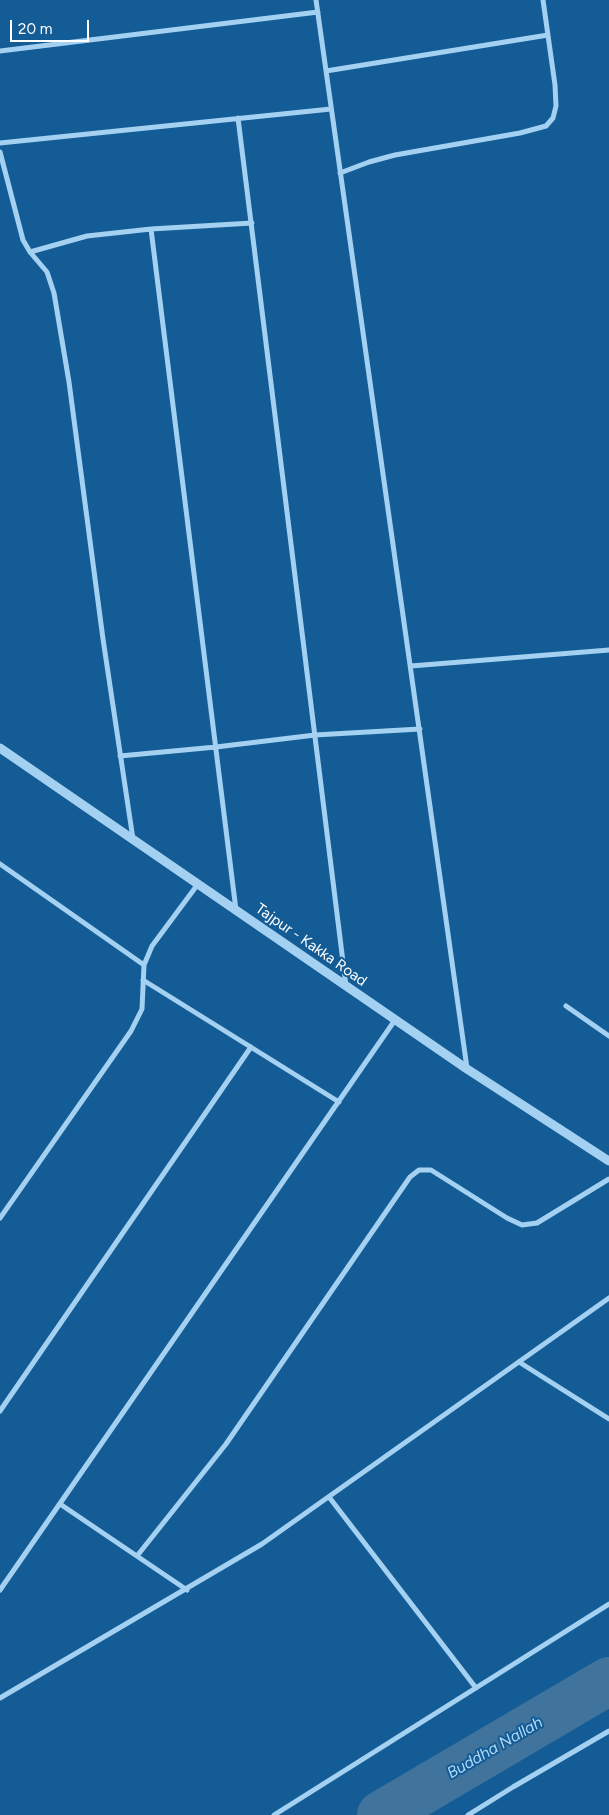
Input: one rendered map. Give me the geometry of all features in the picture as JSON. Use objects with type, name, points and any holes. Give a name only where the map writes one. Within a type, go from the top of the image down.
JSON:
[{"type":"street","points":[[316,0],[468,1069]]},
{"type":"street","points":[[340,173],[394,155],[520,133],[546,126],[552,118],[556,106],[543,0]]},
{"type":"street","points":[[0,51],[318,12]]},
{"type":"street","points":[[326,71],[548,35]]},
{"type":"street","points":[[0,143],[331,109]]},
{"type":"street","points":[[238,118],[346,986]]},
{"type":"street","points":[[0,152],[23,240],[30,252],[47,272],[54,293],[69,382],[133,839]]},
{"type":"street","points":[[30,252],[87,236],[152,229],[252,223]]},
{"type":"street","points":[[152,229],[236,910]]},
{"type":"street","points":[[411,666],[609,650]]},
{"type":"street","points":[[120,756],[315,735],[420,729]]},
{"type":"street","name":"Tajpur - Kakka Road","points":[[0,748],[395,1020],[609,1161]]},
{"type":"street","points":[[0,864],[144,965]]},
{"type":"street","points":[[0,1218],[131,1031],[142,1009],[144,965],[152,946],[198,884]]},
{"type":"street","points":[[143,980],[339,1102]]},
{"type":"street","points":[[566,1006],[609,1036]]},
{"type":"street","points":[[0,1590],[395,1020]]},
{"type":"street","points":[[0,1411],[251,1047]]},
{"type":"street","points":[[137,1556],[226,1444],[410,1177],[419,1170],[431,1170],[507,1218],[522,1225],[537,1223],[609,1179]]},
{"type":"street","points":[[0,1698],[187,1590],[262,1544],[609,1298]]},
{"type":"street","points":[[519,1362],[609,1419]]},
{"type":"street","points":[[329,1497],[476,1688]]},
{"type":"street","points":[[60,1504],[187,1590]]},
{"type":"street","points":[[274,1815],[609,1604]]},
{"type":"street","points":[[468,1815],[513,1786],[609,1731]]},
{"type":"waterway","name":"Buddha Nallah","points":[[381,1815],[609,1681]]}]
